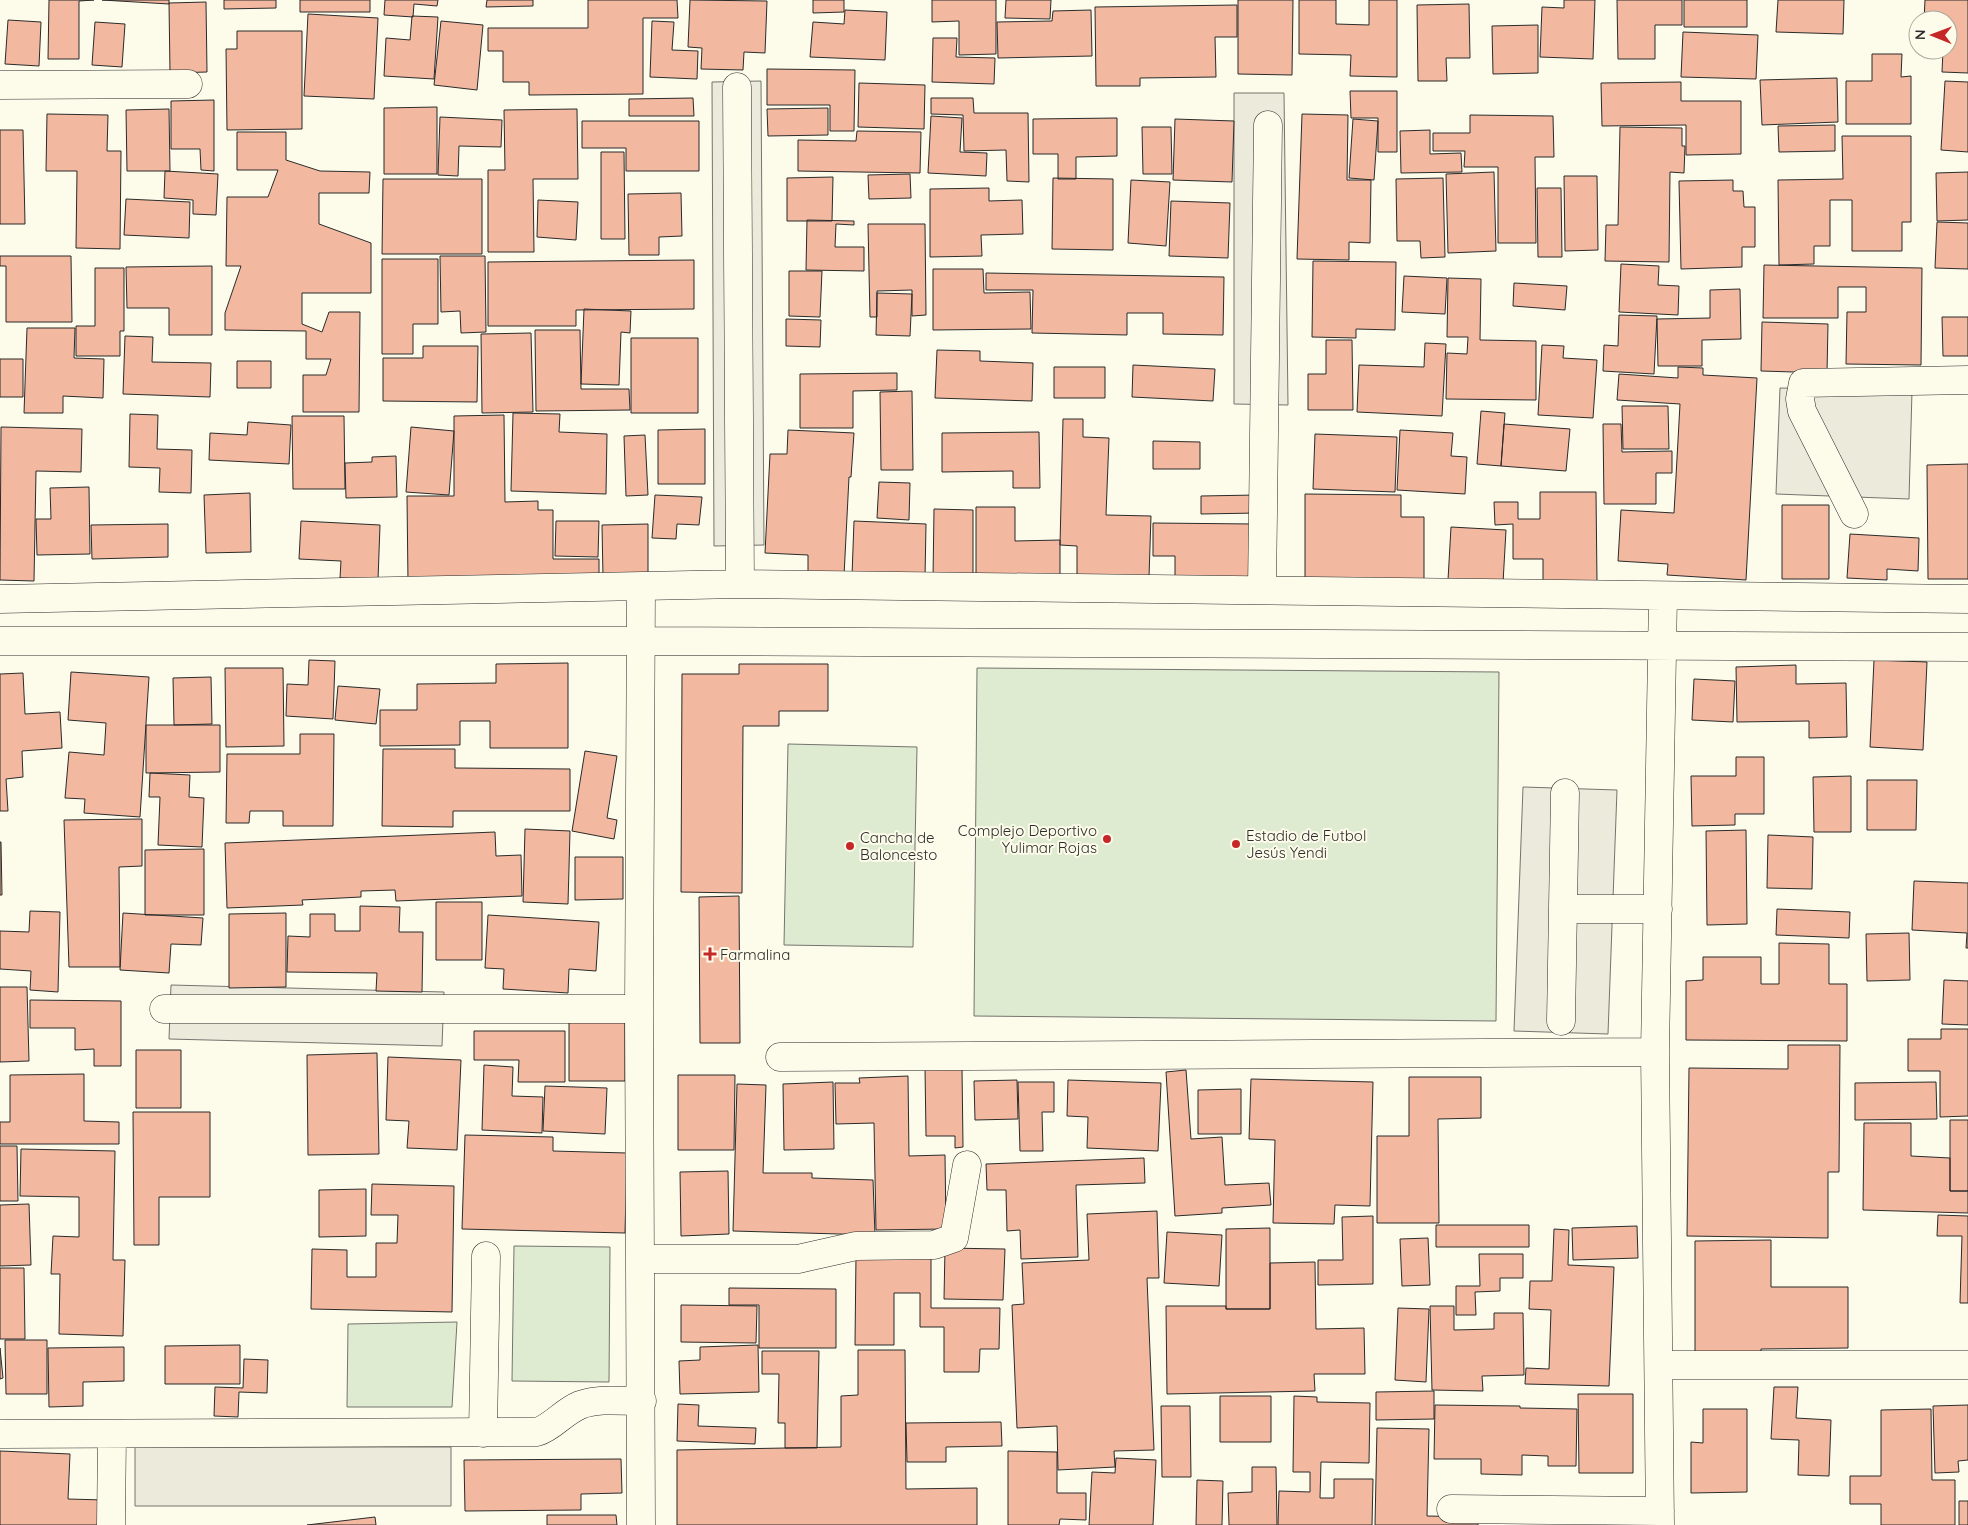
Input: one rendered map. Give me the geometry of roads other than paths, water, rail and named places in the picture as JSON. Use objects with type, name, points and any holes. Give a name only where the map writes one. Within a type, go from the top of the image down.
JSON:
[{"type":"street","points":[[0,85],[188,84]]},
{"type":"street","points":[[737,87],[740,584]]},
{"type":"street","points":[[1262,590],[1268,124]]},
{"type":"street","points":[[1854,514],[1802,411],[1800,399],[1803,383],[1968,380]]},
{"type":"street","points":[[0,599],[740,584],[1968,599]]},
{"type":"street","points":[[641,587],[639,1009],[642,1525]]},
{"type":"street","points":[[1451,1509],[1660,1518],[1655,1052],[1664,644],[1663,596]]},
{"type":"street","points":[[0,641],[1664,644],[1968,647]]},
{"type":"street","points":[[1561,1021],[1565,794]]},
{"type":"street","points":[[1563,909],[1658,909]]},
{"type":"street","points":[[164,1009],[639,1009]]},
{"type":"street","points":[[780,1057],[1655,1052]]},
{"type":"street","points":[[641,1259],[798,1259],[856,1246],[934,1245],[954,1238],[967,1165]]},
{"type":"street","points":[[483,1433],[486,1256]]},
{"type":"street","points":[[1659,1365],[1968,1365]]},
{"type":"street","points":[[0,1434],[537,1432],[546,1429],[579,1406],[594,1402],[642,1401]]},
{"type":"street","points":[[110,1525],[112,1435]]},
{"type":"place","name":"Complejo Deportivo Yulimar Rojas","points":[[1107,839]]},
{"type":"place","name":"Estadio de Futbol Jesús Yendi","points":[[1236,844]]},
{"type":"place","name":"Cancha de Baloncesto","points":[[850,846]]},
{"type":"place","name":"Farmalina","points":[[710,954]]}]
